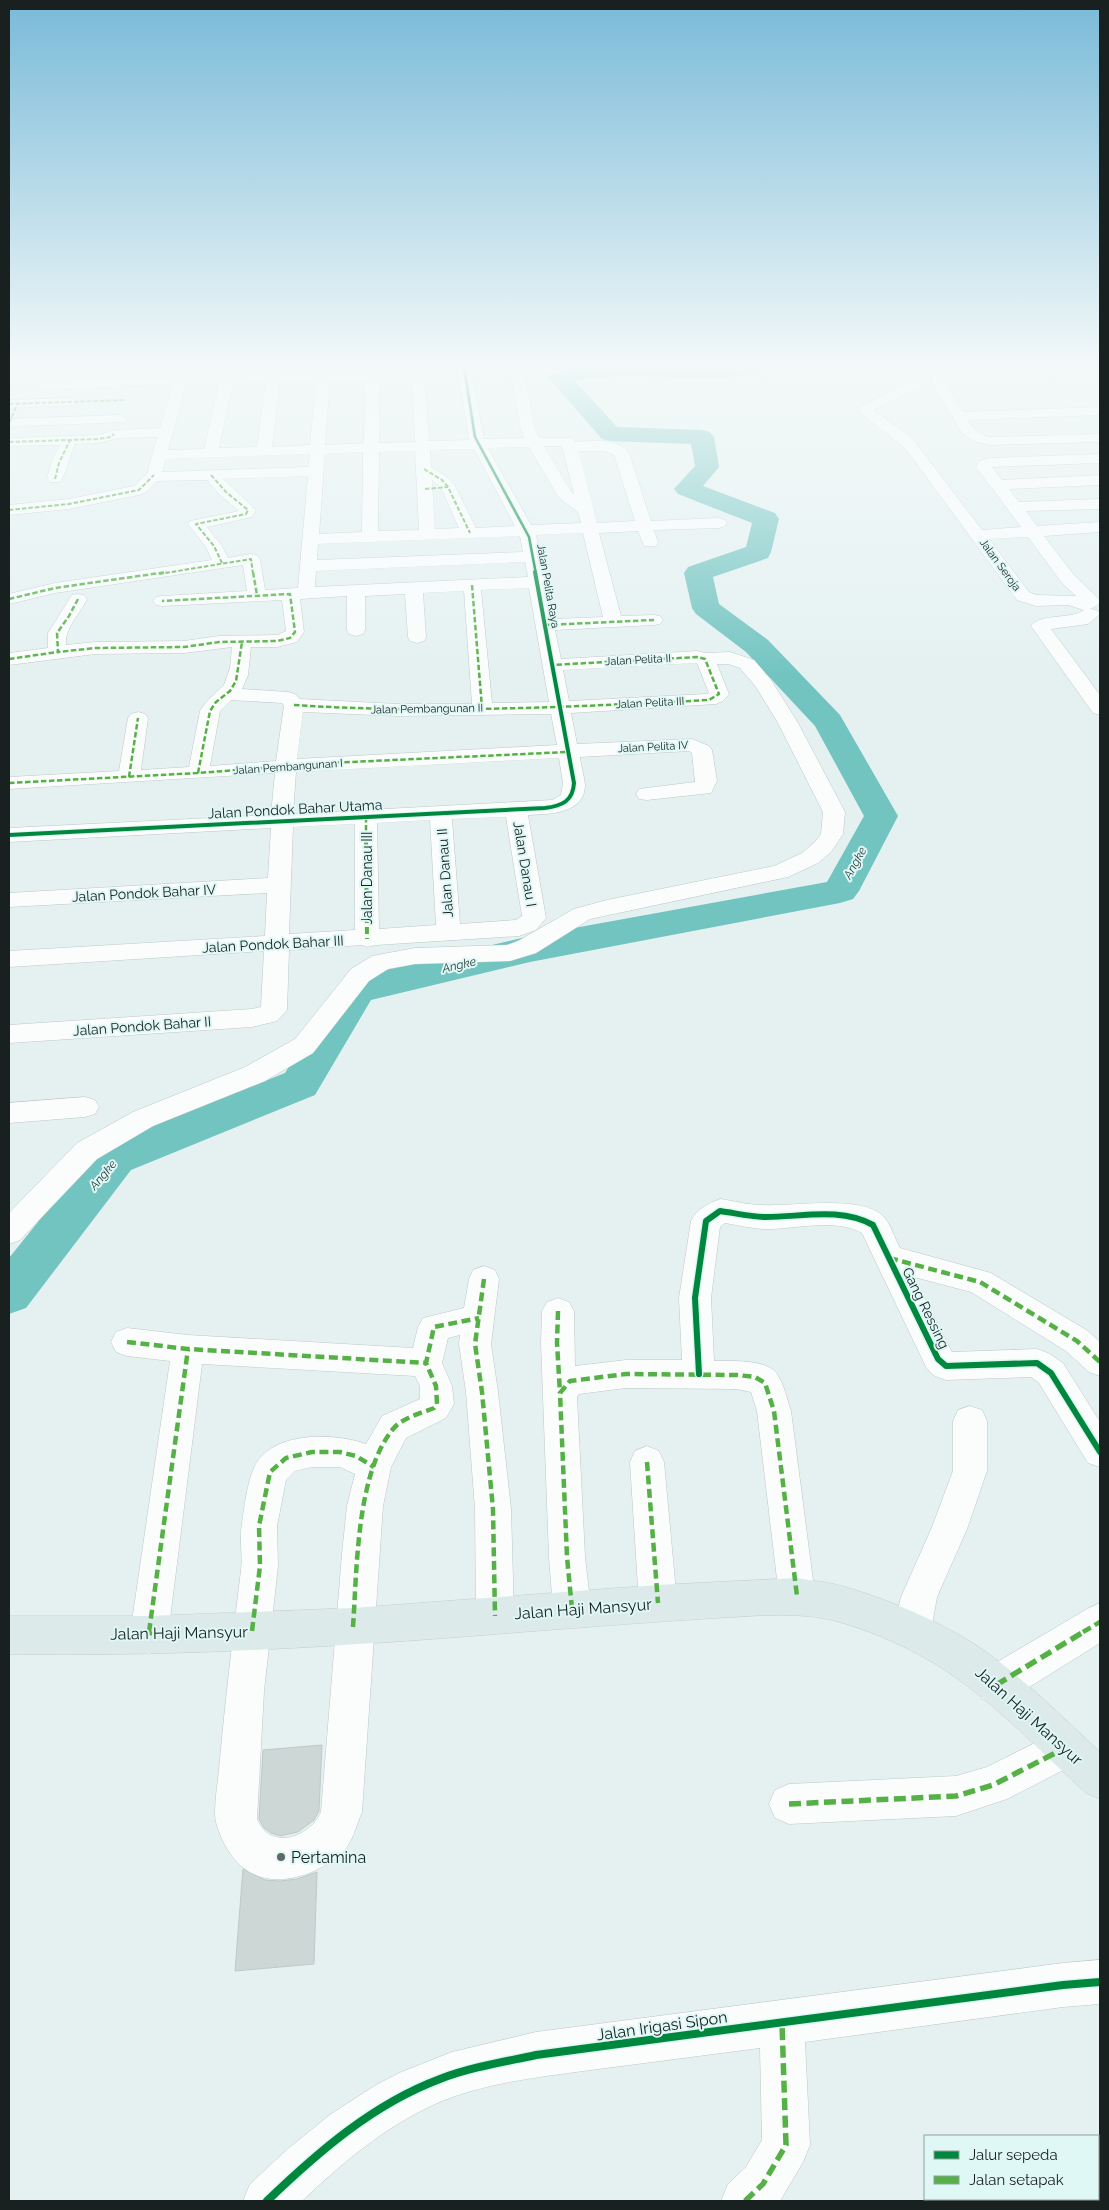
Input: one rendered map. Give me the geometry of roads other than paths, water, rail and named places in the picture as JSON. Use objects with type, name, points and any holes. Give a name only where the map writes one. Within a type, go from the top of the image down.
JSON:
[{"type":"main road","name":"Jalan Haji Mansyur","points":[[9,1635],[149,1635],[354,1627],[572,1609],[797,1596],[845,1605],[912,1631],[942,1646],[973,1666],[1001,1689],[1100,1779]]},
{"type":"street","points":[[55,479],[58,470]]},
{"type":"street","points":[[9,510],[69,504],[139,490],[154,475],[155,470]]},
{"type":"street","points":[[370,536],[371,470]]},
{"type":"street","points":[[424,470],[427,534]]},
{"type":"street","points":[[426,470],[442,480],[448,487],[470,532]]},
{"type":"street","name":"Jalan Pelita Raya","points":[[494,470],[526,530],[574,790]]},
{"type":"street","points":[[550,470],[565,495],[586,511]]},
{"type":"street","points":[[576,470],[613,621]]},
{"type":"street","points":[[627,470],[651,544]]},
{"type":"street","name":"Jalan Seroja","points":[[929,470],[1027,600],[1072,599],[1094,607]]},
{"type":"street","points":[[986,470],[1068,578],[1094,607],[1082,620],[1040,626],[1100,709]]},
{"type":"street","points":[[9,659],[95,648],[184,647],[220,642],[277,641],[292,636],[295,632],[298,594],[308,566],[316,471],[161,477],[154,475]]},
{"type":"street","points":[[211,475],[226,492],[248,510],[246,514],[196,524],[214,546],[222,563]]},
{"type":"street","points":[[997,485],[1100,480]]},
{"type":"street","points":[[425,489],[448,487]]},
{"type":"street","points":[[1015,507],[1100,504]]},
{"type":"street","points":[[310,539],[718,523]]},
{"type":"street","points":[[978,535],[1094,527],[1100,543]]},
{"type":"street","points":[[308,566],[532,557]]},
{"type":"street","points":[[9,599],[54,588],[251,559],[257,595]]},
{"type":"street","points":[[162,601],[537,582]]},
{"type":"street","points":[[472,585],[482,708]]},
{"type":"street","points":[[414,588],[417,637]]},
{"type":"street","points":[[356,591],[356,630]]},
{"type":"street","points":[[58,652],[55,636],[59,628],[68,619],[78,599]]},
{"type":"street","points":[[545,625],[654,620]]},
{"type":"street","points":[[198,773],[210,711],[214,703],[231,690],[238,672],[242,642]]},
{"type":"street","name":"Jalan Pelita II","points":[[9,1232],[87,1151],[143,1119],[254,1074],[304,1046],[360,975],[381,962],[415,956],[510,953],[527,947],[582,914],[607,907],[780,872],[810,858],[823,847],[832,834],[834,812],[772,696],[747,664],[730,658],[709,668],[697,657],[552,665]]},
{"type":"street","name":"Jalan Pelita III","points":[[560,707],[709,700],[719,694],[709,668]]},
{"type":"street","name":"Jalan Pembangunan II","points":[[227,694],[282,697],[288,698],[294,705],[355,710],[560,707]]},
{"type":"street","points":[[278,944],[282,821],[286,766],[294,705]]},
{"type":"street","points":[[129,777],[138,718]]},
{"type":"street","name":"Jalan Pelita IV","points":[[568,752],[692,745],[702,750],[706,781],[703,788],[647,794]]},
{"type":"street","name":"Jalan Pembangunan I","points":[[9,783],[198,773],[286,766],[568,752]]},
{"type":"street","name":"Jalan Pondok Bahar Utama","points":[[9,835],[545,808],[566,804],[572,798],[574,790]]},
{"type":"street","name":"Jalan Danau I","points":[[516,810],[534,918]]},
{"type":"street","name":"Jalan Danau II","points":[[441,814],[449,933]]},
{"type":"street","name":"Jalan Danau III","points":[[366,817],[367,938]]},
{"type":"street","name":"Jalan Pondok Bahar IV","points":[[9,900],[280,886]]},
{"type":"street","name":"Jalan Pondok Bahar III","points":[[9,959],[519,928],[527,925],[534,918]]},
{"type":"street","name":"Jalan Pondok Bahar II","points":[[9,1034],[252,1018],[268,1015],[274,1010],[278,944]]},
{"type":"street","points":[[9,1113],[85,1107]]},
{"type":"street","name":"Gang Ressing","points":[[699,1374],[695,1298],[706,1221],[720,1211],[762,1216],[824,1215],[865,1218],[873,1224],[938,1359],[946,1366],[1037,1363],[1051,1373],[1100,1452]]},
{"type":"street","points":[[891,1261],[980,1282],[1077,1341],[1100,1362]]},
{"type":"street","points":[[484,1279],[475,1344],[494,1509],[495,1616]]},
{"type":"street","points":[[558,1311],[557,1343],[564,1509],[572,1609]]},
{"type":"street","points":[[374,1467],[356,1456],[340,1452],[312,1452],[286,1458],[270,1472],[259,1526],[260,1566],[245,1691],[236,1819],[243,1838],[257,1853],[276,1860],[296,1858],[316,1849],[332,1832],[341,1812],[354,1627],[365,1506],[374,1467],[380,1451],[394,1427],[434,1408],[437,1404],[436,1386],[426,1363],[434,1327],[479,1318]]},
{"type":"street","points":[[127,1342],[188,1349],[426,1363]]},
{"type":"street","points":[[149,1635],[188,1349]]},
{"type":"street","points":[[560,1393],[570,1381],[626,1374],[755,1376],[765,1383],[774,1411],[781,1454],[797,1596]]},
{"type":"street","points":[[912,1631],[919,1596],[949,1529],[970,1471],[970,1421]]},
{"type":"street","points":[[647,1462],[658,1603]]},
{"type":"street","points":[[1001,1689],[1100,1622]]},
{"type":"street","points":[[789,1804],[956,1796],[992,1785],[1058,1742]]},
{"type":"street","name":"Jalan Irigasi Sipon","points":[[267,2201],[302,2167],[346,2133],[396,2099],[439,2079],[487,2065],[536,2055],[1063,1985],[1100,1982]]},
{"type":"street","points":[[745,2201],[763,2184],[786,2144],[782,2022]]},
{"type":"waterway","name":"Angke","points":[[9,1294],[115,1158],[300,1084],[357,990],[530,949],[840,891],[881,816],[829,722],[757,646],[706,608],[698,573],[758,552],[766,519],[687,489],[704,470]]},
{"type":"place","name":"Pertamina","points":[[281,1857]]}]
